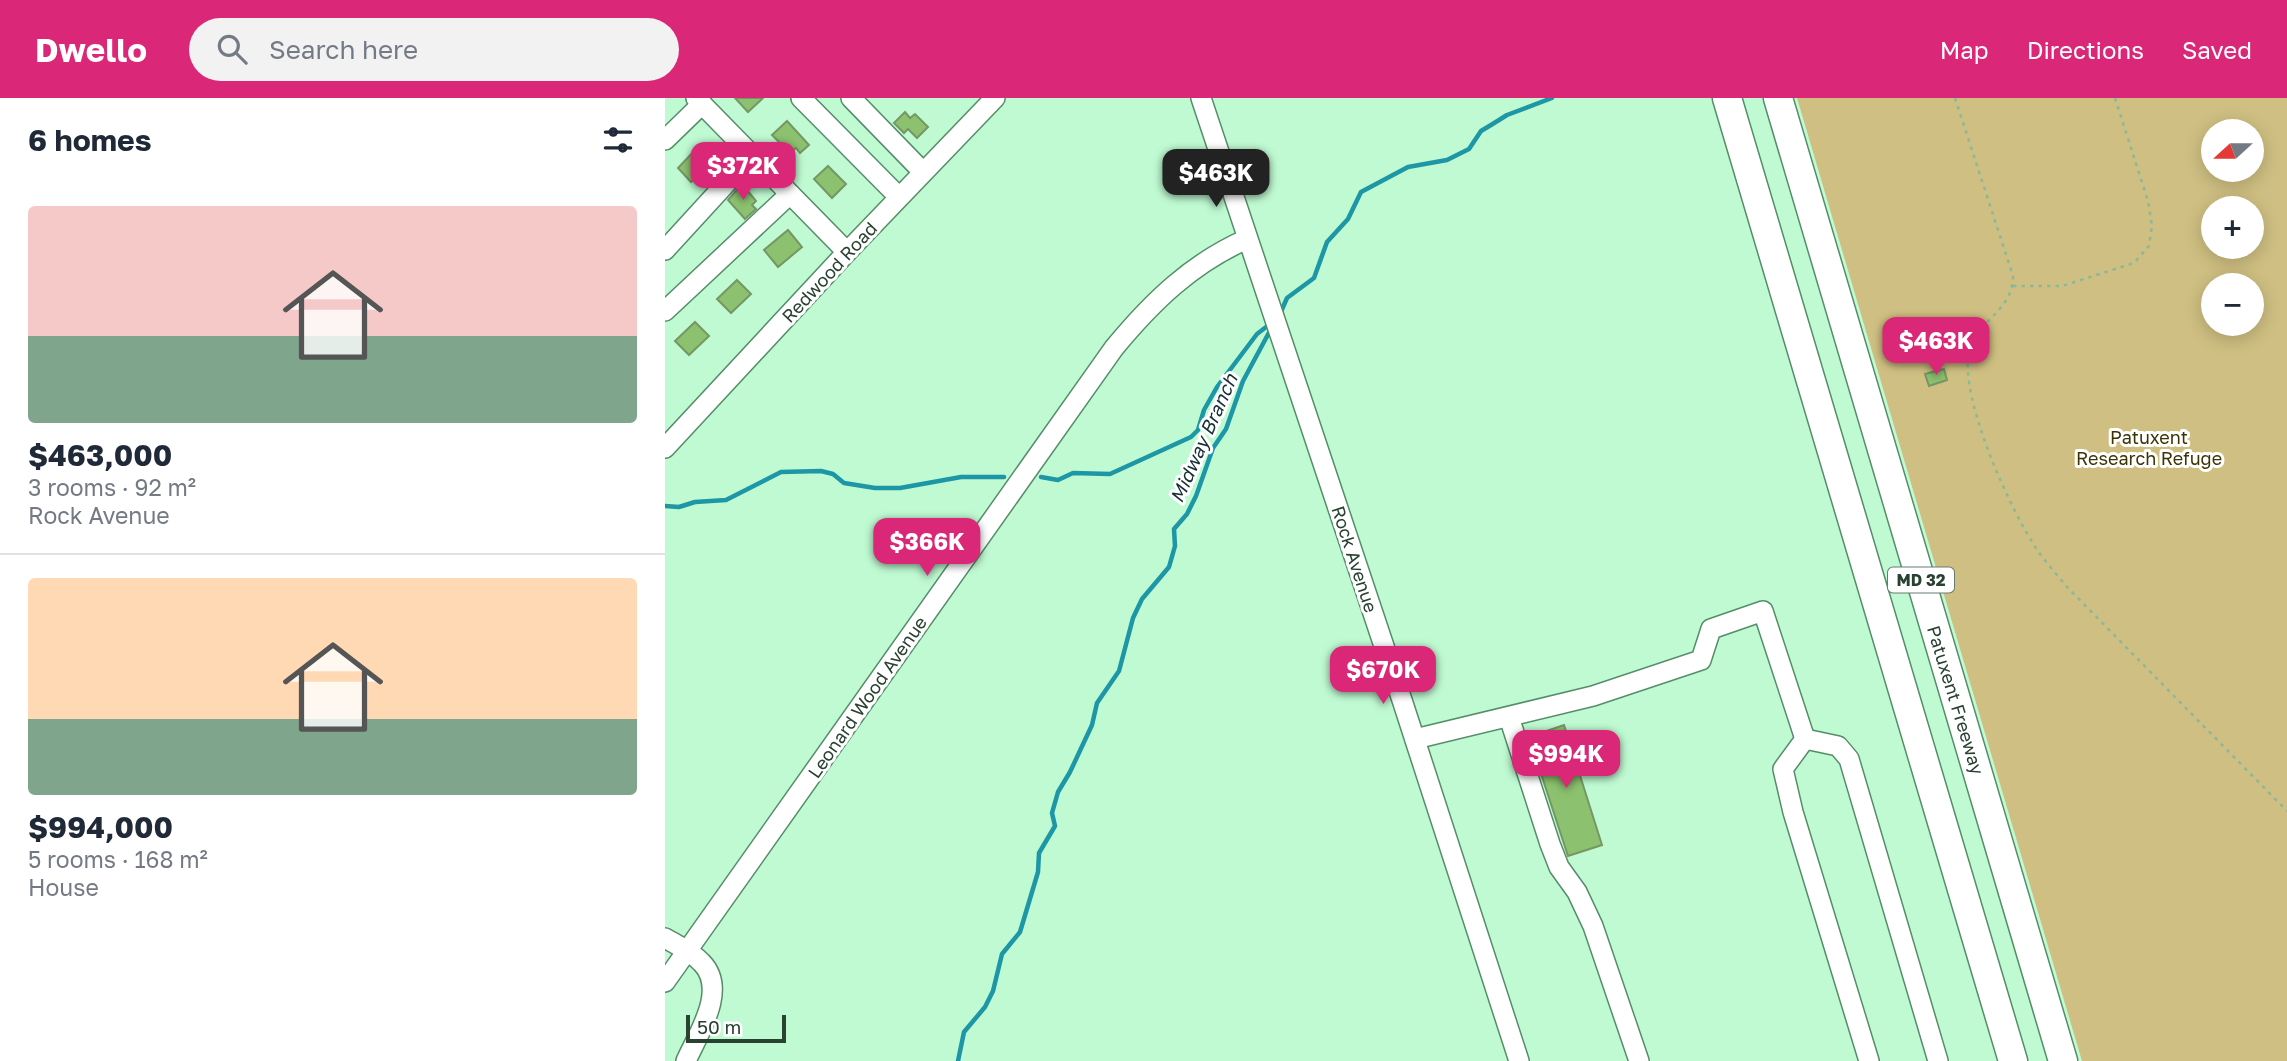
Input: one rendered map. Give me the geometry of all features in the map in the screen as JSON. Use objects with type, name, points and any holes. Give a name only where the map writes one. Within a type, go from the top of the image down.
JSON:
[{"type":"highway","name":"MD 32","points":[[1727,98],[2013,1061]]},
{"type":"highway","name":"Patuxent Freeway","points":[[1778,98],[2063,1061]]},
{"type":"street","points":[[801,98],[899,197]]},
{"type":"street","points":[[851,98],[923,172]]},
{"type":"street","name":"Redwood Road","points":[[665,448],[995,98]]},
{"type":"street","name":"Rock Avenue","points":[[1201,98],[1415,739],[1519,1061]]},
{"type":"street","points":[[665,140],[699,101],[847,252]]},
{"type":"street","points":[[665,250],[752,155]]},
{"type":"street","points":[[665,311],[790,194]]},
{"type":"street","name":"Leonard Wood Avenue","points":[[665,982],[1114,348],[1150,307],[1187,273],[1225,249],[1247,239]]},
{"type":"street","points":[[665,421],[688,424]]},
{"type":"street","points":[[1415,739],[1593,696],[1701,660],[1711,629],[1763,611],[1805,739]]},
{"type":"street","points":[[1509,717],[1550,845],[1559,867],[1577,892],[1593,926],[1639,1061]]},
{"type":"street","points":[[1805,739],[1783,769],[1793,811],[1869,1061]]},
{"type":"street","points":[[1805,739],[1838,746],[1849,758],[1938,1061]]},
{"type":"street","points":[[665,938],[703,963],[708,971],[712,991],[704,1022],[686,1061]]},
{"type":"path","points":[[1955,98],[2013,276],[2013,286],[2005,305],[1980,330],[1969,349],[1967,367],[1969,389],[1984,435],[2018,519],[2038,552],[2068,588],[2287,811]]},
{"type":"path","points":[[2013,286],[2061,286],[2075,282],[2134,263],[2149,246],[2152,226],[2148,201],[2115,98]]},
{"type":"green space","name":"Patuxent Research Refuge","points":[[1797,98],[2287,98],[2287,1061],[2082,1061]]},
{"type":"building","points":[[735,98],[763,98],[748,112]]},
{"type":"building","points":[[905,112],[910,118],[915,114],[928,127],[917,138],[908,129],[904,133],[894,123]]},
{"type":"building","points":[[787,121],[809,145],[800,153],[796,148],[790,153],[772,135]]},
{"type":"building","points":[[697,148],[711,163],[691,182],[678,168]]},
{"type":"building","points":[[828,166],[846,184],[832,198],[814,179]]},
{"type":"building","points":[[742,184],[756,201],[752,205],[756,209],[745,219],[728,200]]},
{"type":"building","points":[[788,230],[802,247],[778,267],[764,250]]},
{"type":"building","points":[[737,280],[751,294],[731,313],[717,299]]},
{"type":"building","points":[[695,322],[709,336],[689,355],[675,341]]},
{"type":"building","points":[[1944,369],[1947,380],[1929,386],[1925,374]]},
{"type":"building","points":[[1564,725],[1602,845],[1568,856],[1529,737]]},
{"type":"waterway","name":"Midway Branch","points":[[1280,314],[1287,298],[1314,278],[1327,242],[1348,219],[1361,192],[1408,167],[1447,160],[1469,149],[1481,131],[1507,115],[1552,98]]},
{"type":"waterway","points":[[1041,477],[1058,480],[1073,473],[1110,474],[1191,437],[1198,430],[1204,410],[1217,387],[1257,334],[1270,324]]},
{"type":"waterway","name":"Midway Branch","points":[[958,1061],[964,1032],[985,1007],[993,991],[1002,954],[1020,932],[1038,872],[1039,853],[1055,826],[1052,813],[1058,792],[1092,725],[1097,703],[1119,671],[1133,618],[1142,599],[1169,567],[1175,546],[1174,529],[1187,514],[1196,496],[1213,448],[1226,429],[1243,381],[1272,327]]},
{"type":"waterway","points":[[665,506],[679,507],[695,502],[726,500],[781,472],[821,471],[833,474],[844,483],[875,488],[900,488],[961,477],[1004,477]]}]
